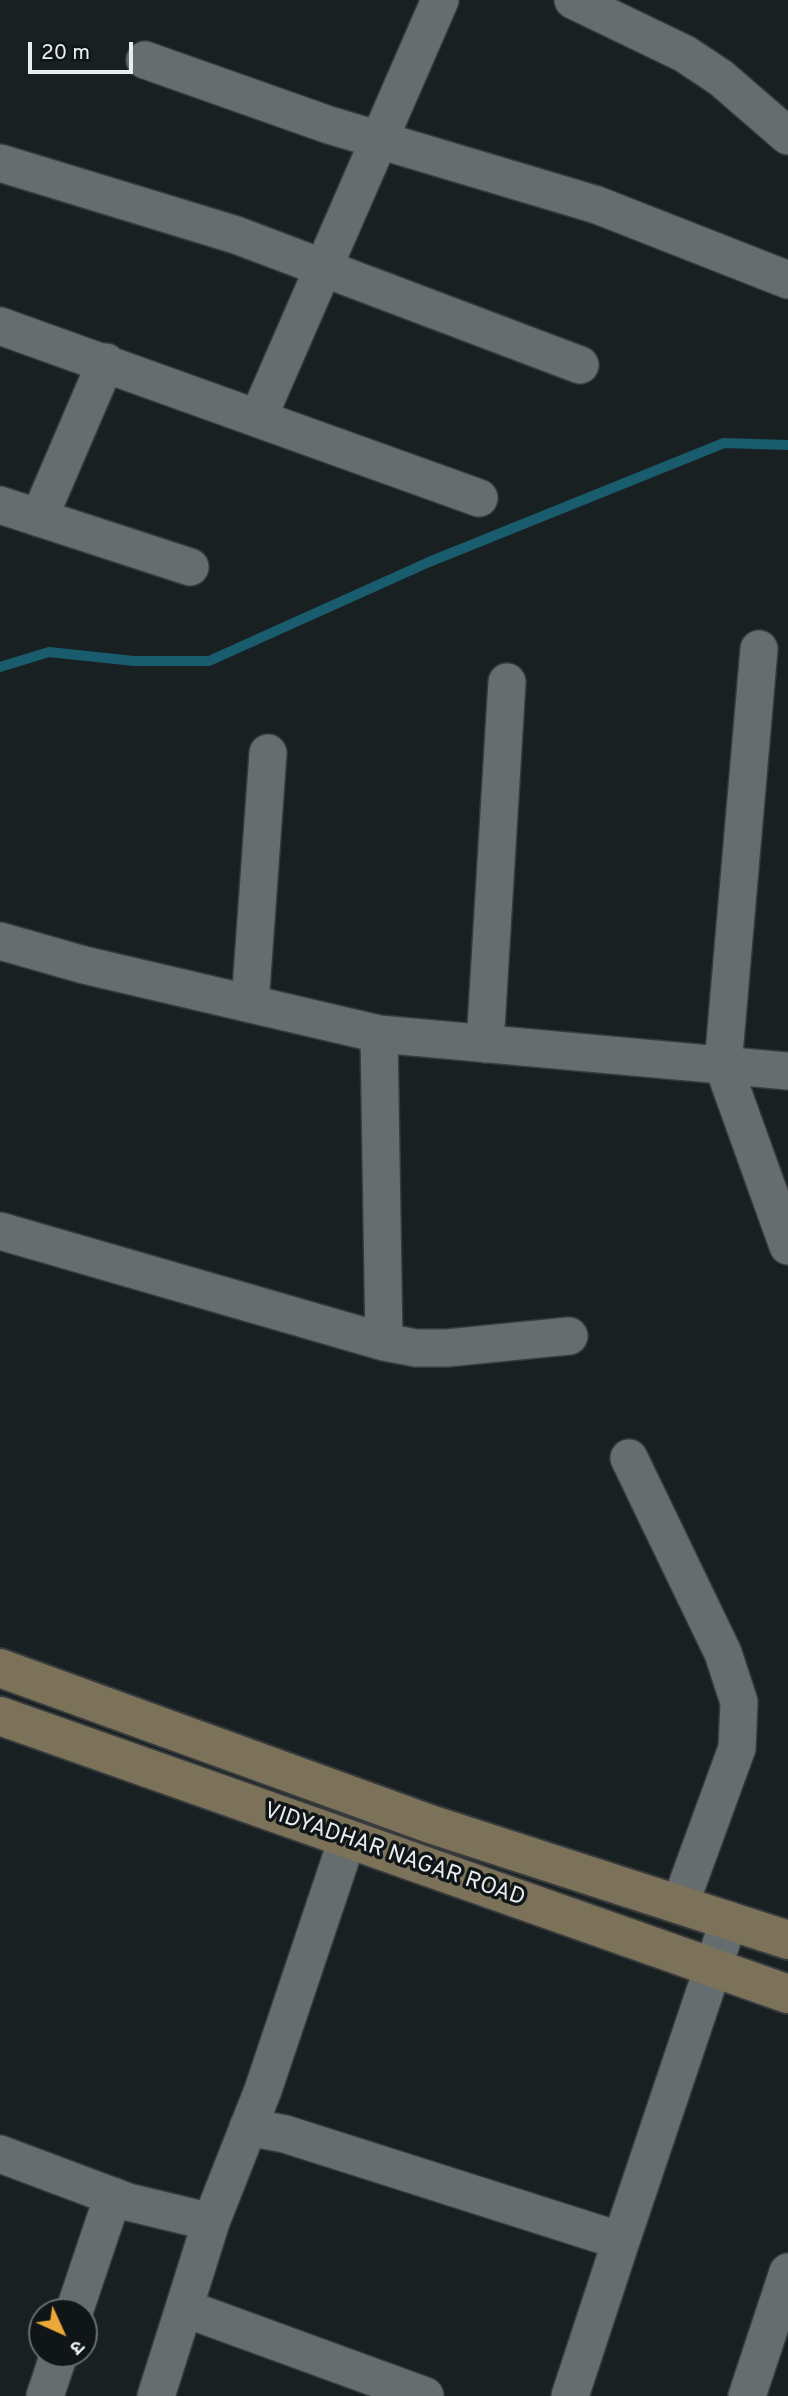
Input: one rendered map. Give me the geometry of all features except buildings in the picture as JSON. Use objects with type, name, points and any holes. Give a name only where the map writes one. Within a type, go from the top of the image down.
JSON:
[{"type":"main road","name":"VIDYADHAR NAGAR ROAD","points":[[0,1668],[430,1824],[788,1940]]},
{"type":"main road","name":"VIDYADHAR NAGAR ROAD","points":[[0,1716],[788,1994]]},
{"type":"street","points":[[258,418],[378,137],[440,0]]},
{"type":"street","points":[[573,0],[685,54],[721,78],[788,136]]},
{"type":"street","points":[[145,60],[329,125],[378,137],[597,205],[788,280]]},
{"type":"street","points":[[0,163],[236,234],[580,365]]},
{"type":"street","points":[[0,326],[479,498]]},
{"type":"street","points":[[39,518],[106,362]]},
{"type":"street","points":[[0,505],[190,567]]},
{"type":"street","points":[[759,649],[723,1065],[788,1246]]},
{"type":"street","points":[[485,1044],[507,682]]},
{"type":"street","points":[[250,1004],[268,753]]},
{"type":"street","points":[[0,941],[84,965],[379,1034],[788,1071]]},
{"type":"street","points":[[379,1034],[384,1342]]},
{"type":"street","points":[[0,1231],[384,1342],[416,1348],[569,1336]]},
{"type":"street","points":[[629,1458],[723,1653],[739,1702],[737,1748],[680,1905]]},
{"type":"street","points":[[156,2396],[211,2222],[248,2127],[347,1840]]},
{"type":"street","points":[[570,2396],[729,1920]]},
{"type":"street","points":[[248,2127],[285,2134],[621,2241]]},
{"type":"street","points":[[0,2154],[113,2196],[211,2222]]},
{"type":"street","points":[[79,2298],[113,2196]]},
{"type":"street","points":[[747,2396],[788,2272]]},
{"type":"street","points":[[184,2308],[425,2396]]},
{"type":"street","points":[[45,2396],[54,2368]]},
{"type":"waterway","points":[[0,667],[49,652],[134,661],[209,661],[429,562],[724,443],[788,445]]}]
